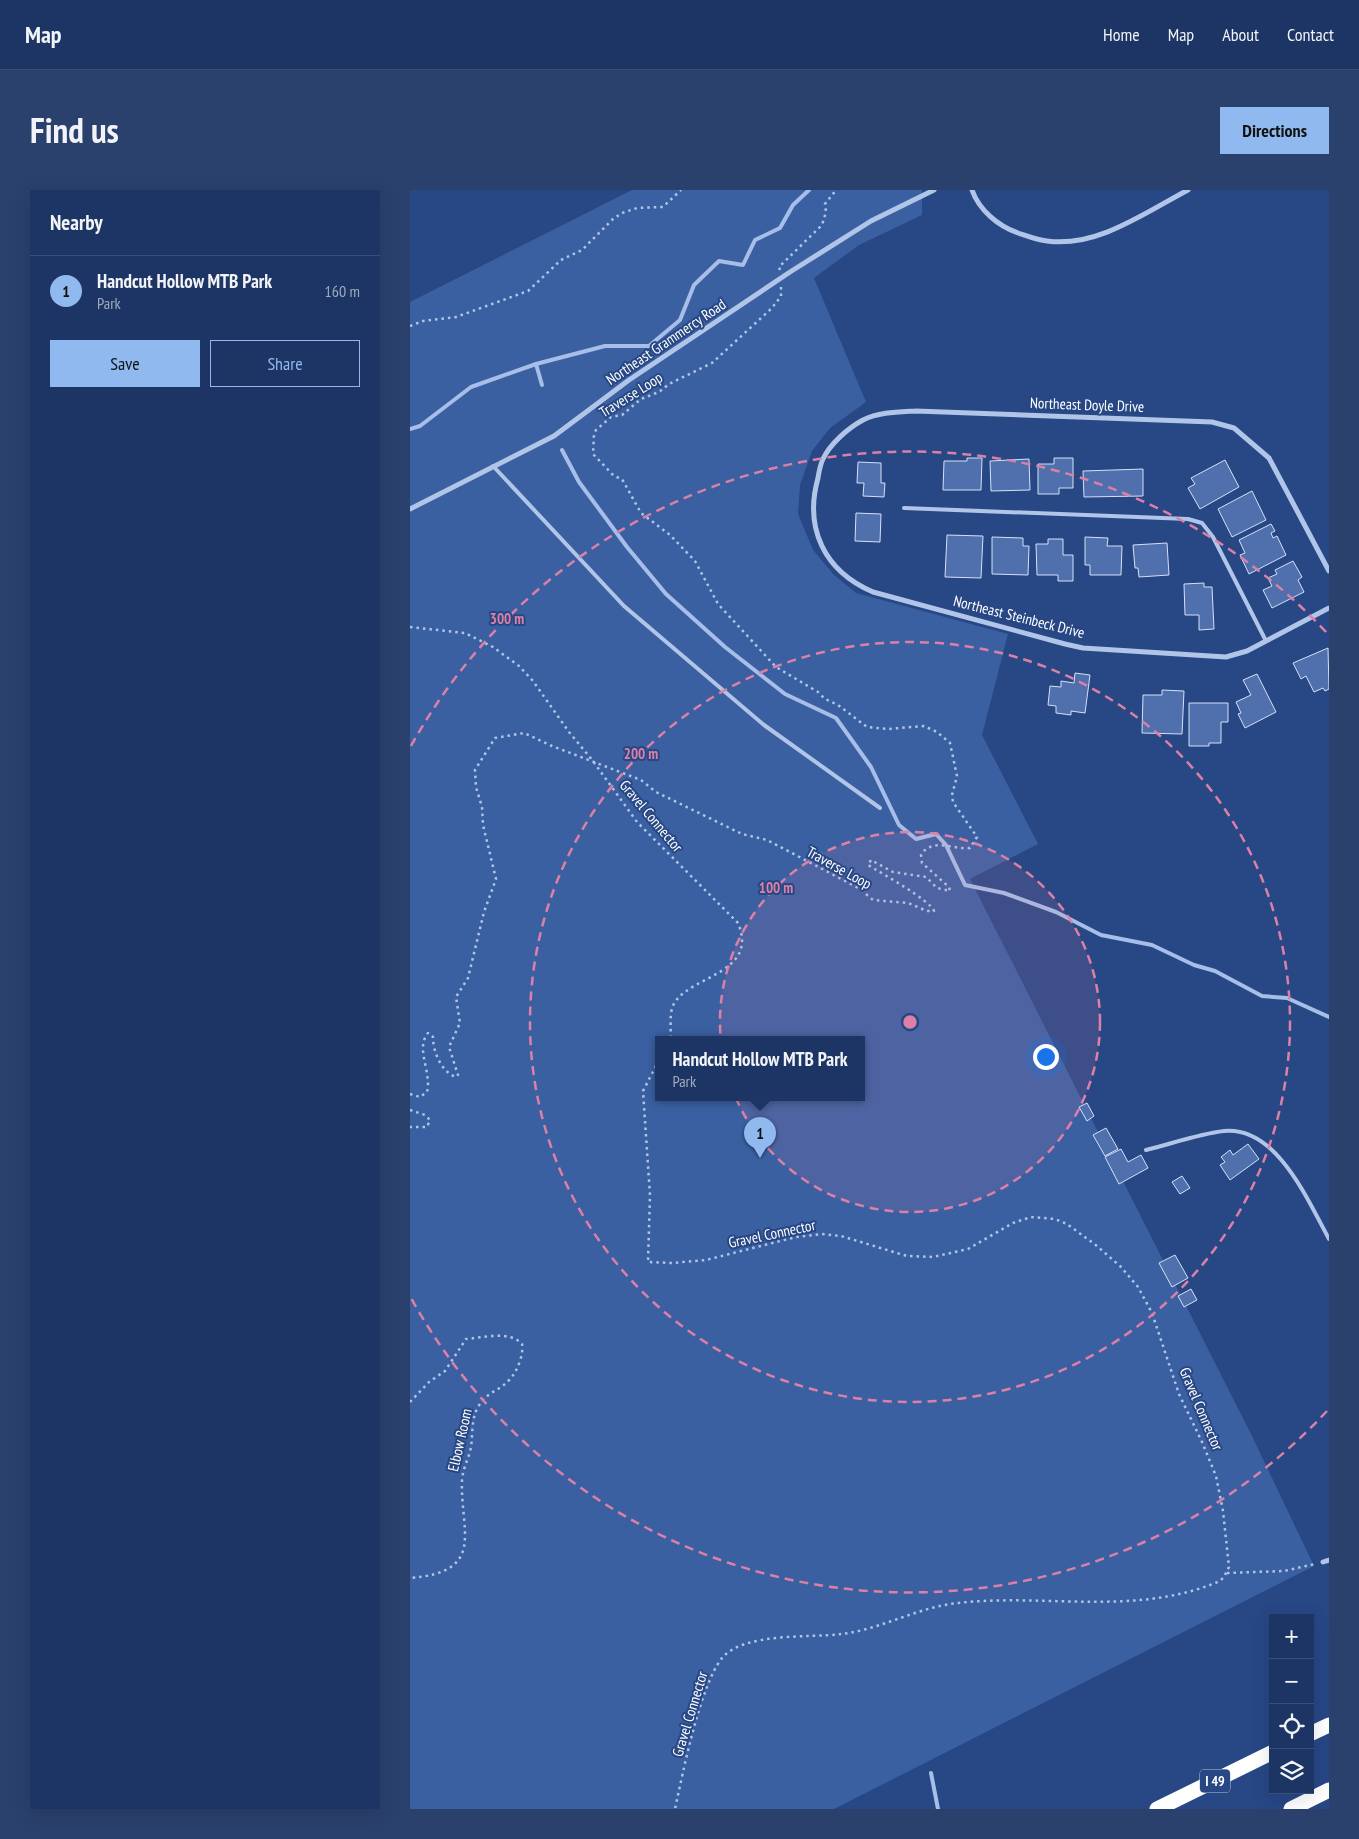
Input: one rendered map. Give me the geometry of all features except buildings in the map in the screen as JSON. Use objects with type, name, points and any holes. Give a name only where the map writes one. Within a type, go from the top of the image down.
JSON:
[{"type":"highway","points":[[1314,1732],[1329,1725]]},
{"type":"highway","name":"I 49","points":[[1157,1809],[1269,1754]]},
{"type":"highway","points":[[1290,1809],[1329,1790]]},
{"type":"street","name":"Northeast Grammercy Road","points":[[410,509],[554,436],[629,380],[782,278],[871,221],[934,190]]},
{"type":"street","points":[[972,190],[983,208],[1008,229],[1047,242],[1066,242],[1084,239],[1118,227],[1188,190]]},
{"type":"street","name":"Northeast Doyle Drive","points":[[812,498],[822,459],[844,433],[864,420],[886,413],[916,411],[1212,422],[1234,428],[1269,458],[1329,571]]},
{"type":"street","name":"Northeast Steinbeck Drive","points":[[812,498],[812,518],[816,532],[830,560],[858,586],[873,592],[1083,648],[1218,658],[1237,655],[1329,608]]},
{"type":"lane","points":[[493,466],[624,606],[764,725],[880,808]]},
{"type":"lane","points":[[904,508],[1188,519],[1202,523],[1213,537],[1266,641]]},
{"type":"lane","points":[[1146,1150],[1225,1131],[1255,1137],[1272,1148],[1291,1172],[1329,1239]]},
{"type":"path","points":[[410,326],[423,321],[456,317],[528,291],[561,260],[582,250],[613,219],[637,208],[663,207],[681,190]]},
{"type":"path","name":"Traverse Loop","points":[[410,1094],[420,1097],[427,1092],[430,1081],[422,1049],[428,1033],[433,1037],[433,1051],[446,1071],[456,1077],[458,1074],[449,1047],[460,1023],[456,997],[468,978],[484,912],[496,879],[483,825],[482,807],[476,787],[475,770],[485,750],[495,738],[524,733],[641,780],[656,792],[742,834],[766,840],[860,889],[872,900],[908,903],[927,912],[932,912],[934,909],[906,888],[868,865],[868,862],[871,860],[893,872],[926,877],[937,888],[950,890],[922,863],[921,855],[932,846],[946,845],[961,849],[970,848],[976,841],[976,836],[971,826],[953,802],[952,795],[957,776],[950,744],[937,732],[924,726],[888,729],[868,727],[838,705],[825,699],[818,692],[776,667],[718,604],[717,598],[695,561],[670,535],[641,513],[622,479],[614,476],[593,454],[594,434],[611,417],[622,415],[640,400],[659,392],[669,384],[712,363],[756,324],[781,296],[782,278],[779,266],[822,225],[826,212],[825,204],[836,190]]},
{"type":"path","name":"Gravel Connector","points":[[410,626],[465,634],[484,642],[510,659],[533,681],[568,732],[593,761],[637,822],[732,917],[741,930],[740,946],[731,964],[717,976],[687,991],[676,1000],[671,1011],[671,1036]]},
{"type":"path","name":"Gravel Connector","points":[[655,1068],[643,1091],[650,1195],[648,1262],[672,1263],[706,1260],[796,1237],[822,1234],[841,1236],[907,1256],[933,1257],[968,1249],[1013,1223],[1031,1217],[1055,1219],[1067,1224],[1102,1249],[1138,1287],[1152,1313],[1179,1394],[1216,1476],[1223,1510],[1228,1567],[1227,1573],[1214,1583],[1152,1600],[1019,1600],[957,1603],[933,1607],[849,1633],[776,1638],[745,1644],[727,1654],[713,1676],[696,1725],[675,1809]]},
{"type":"path","points":[[410,1110],[425,1115],[430,1120],[427,1127],[410,1127]]},
{"type":"path","name":"Elbow Room","points":[[410,1402],[429,1382],[445,1371],[466,1339],[507,1336],[522,1344],[520,1362],[512,1378],[487,1394],[474,1415],[471,1447],[462,1479],[466,1535],[462,1552],[450,1568],[440,1573],[410,1578]]},
{"type":"path","points":[[1227,1573],[1284,1571],[1326,1561]]},
{"type":"shaded area","points":[[632,190],[922,190],[922,215],[859,245],[814,278],[866,402],[830,428],[812,451],[800,485],[798,514],[813,550],[834,575],[856,593],[1008,634],[982,735],[1038,844],[970,879],[1252,1436],[1314,1566],[834,1809],[410,1809],[410,302]]},
{"type":"waterway","points":[[410,429],[420,426],[471,387],[536,364],[605,346],[649,346],[680,320],[694,285],[719,261],[743,265],[755,240],[780,228],[793,205],[809,190]]},
{"type":"waterway","points":[[536,364],[542,385]]},
{"type":"waterway","points":[[562,450],[579,482],[627,547],[666,594],[725,647],[785,694],[836,718],[871,767],[899,825],[916,839],[936,834],[946,845],[965,885],[1004,893],[1056,912],[1101,935],[1152,945],[1194,965],[1215,971],[1262,996],[1287,998],[1329,1017]]},
{"type":"waterway","points":[[931,1773],[938,1809]]},
{"type":"place","name":"Handcut Hollow MTB Park","points":[[760,1158]]}]
